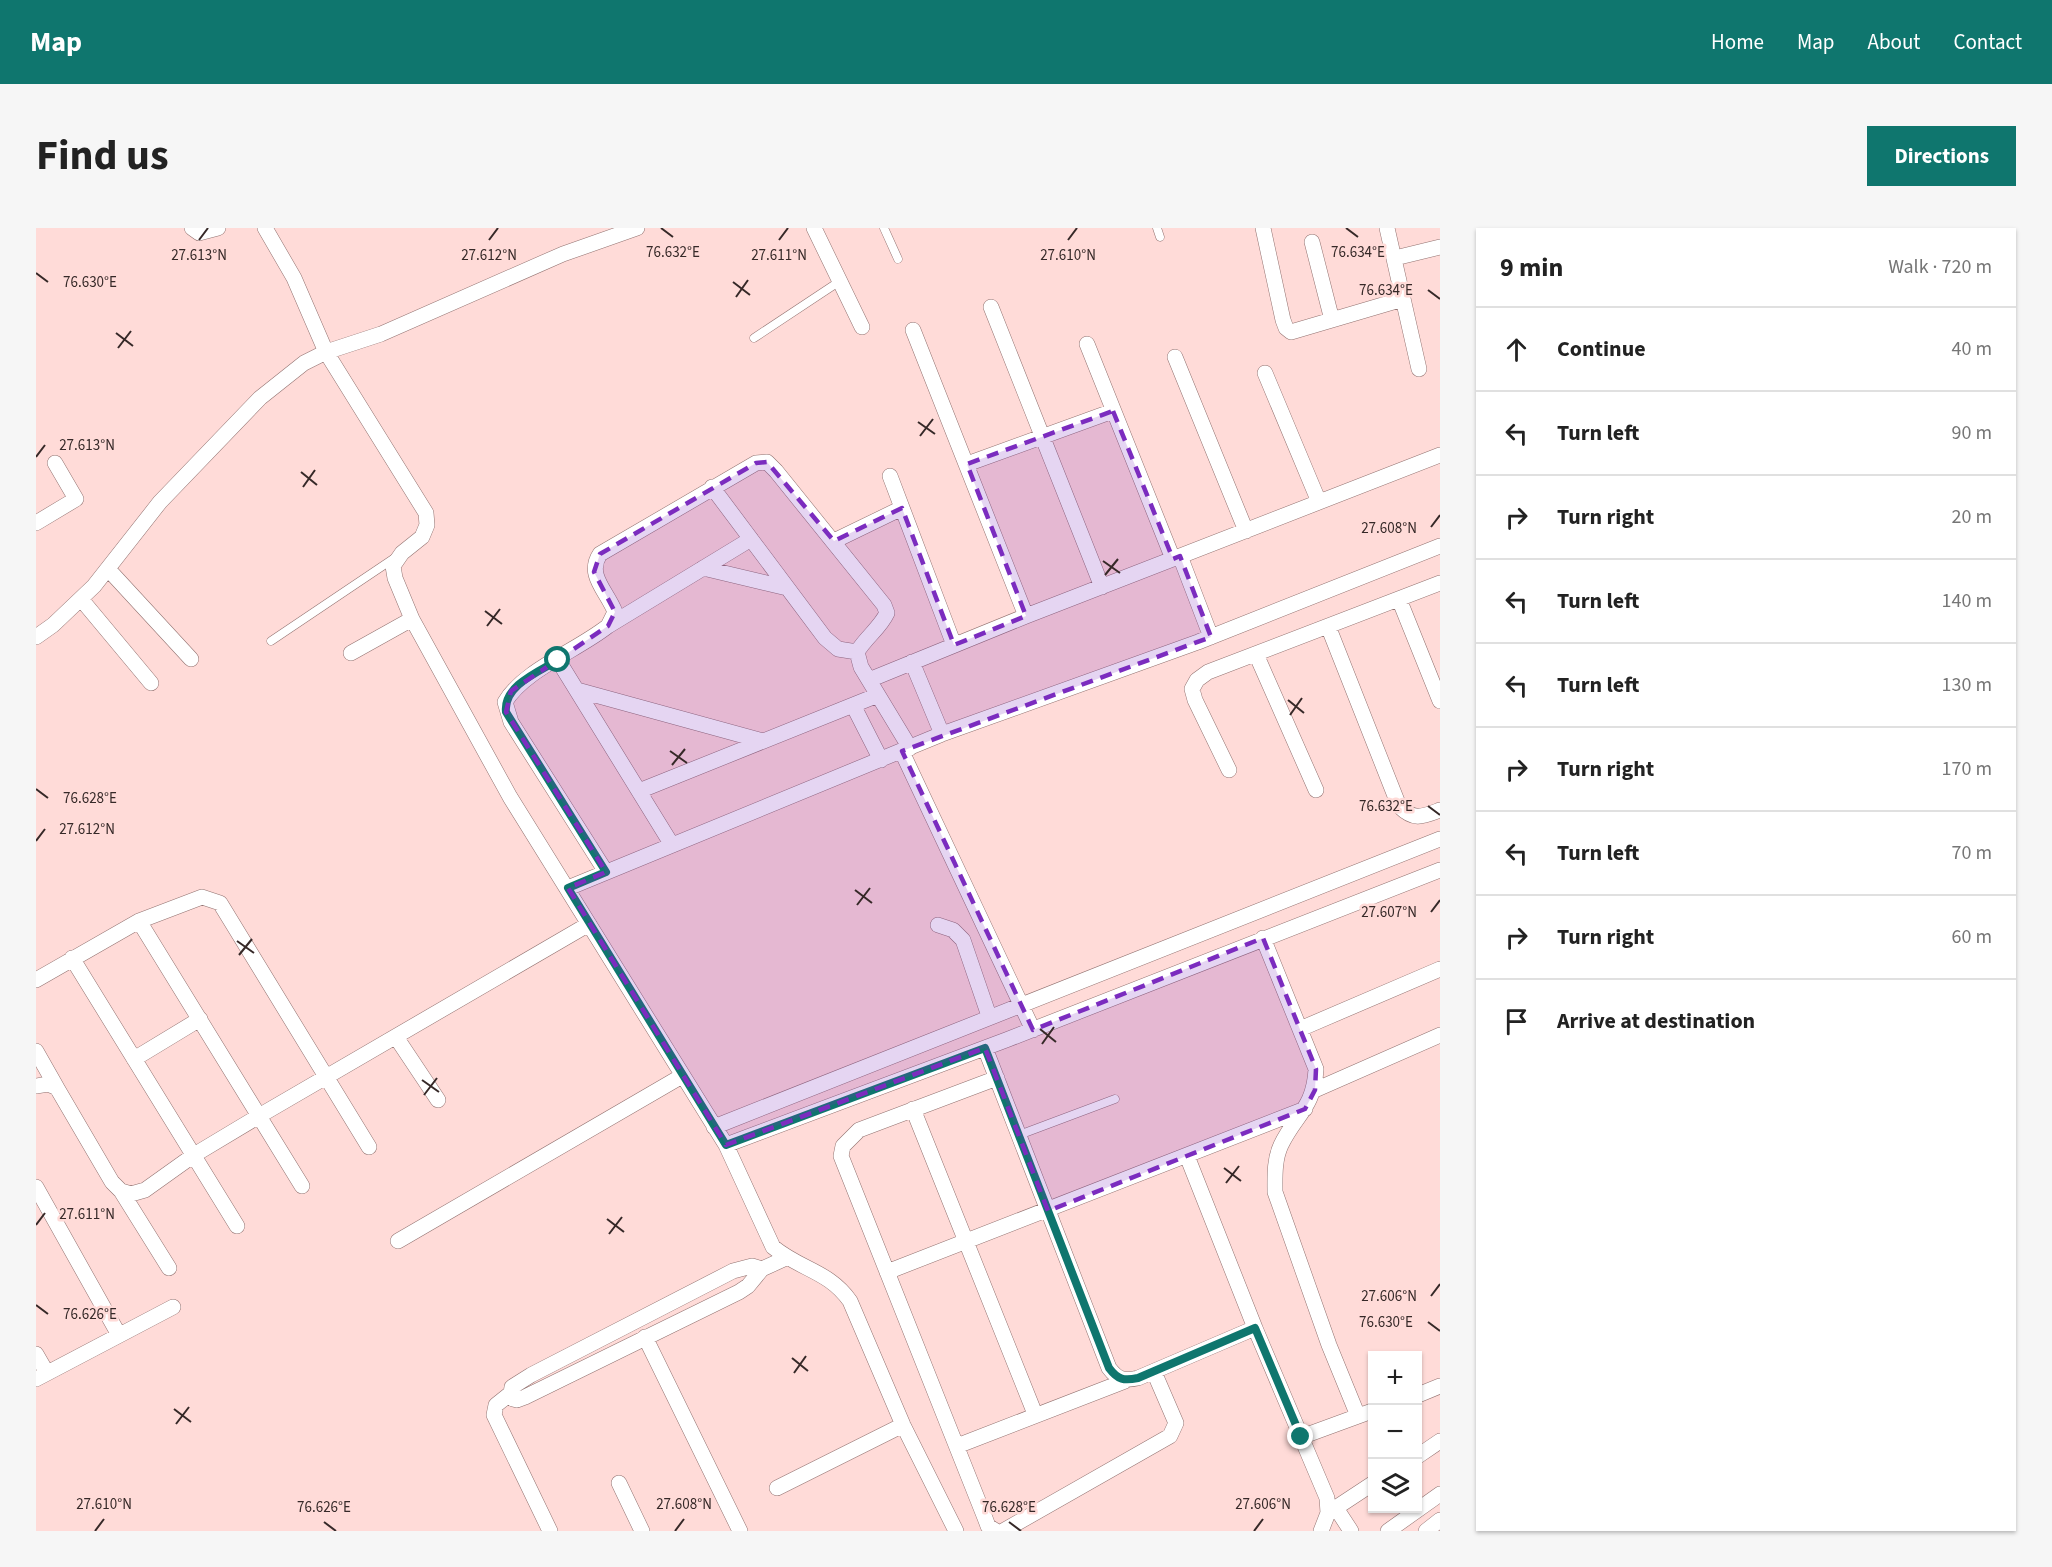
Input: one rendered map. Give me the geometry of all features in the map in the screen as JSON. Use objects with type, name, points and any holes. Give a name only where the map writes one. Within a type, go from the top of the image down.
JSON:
[{"type":"street","points":[[192,228],[199,233],[218,228]]},
{"type":"street","points":[[265,228],[294,278],[326,352],[426,513],[427,525],[422,537],[402,553],[393,566],[395,578],[412,620],[510,797],[726,1145],[773,1247],[786,1258],[840,1286],[850,1302],[903,1425],[956,1531]]},
{"type":"street","points":[[36,637],[81,599],[108,569],[160,502],[260,398],[304,363],[326,352],[354,345],[563,254],[638,228]]},
{"type":"street","points":[[814,228],[862,327]]},
{"type":"street","points":[[1263,228],[1286,328],[1297,331],[1403,299]]},
{"type":"street","points":[[1387,228],[1419,369]]},
{"type":"street","points":[[1312,242],[1332,320]]},
{"type":"street","points":[[1395,258],[1440,247]]},
{"type":"street","points":[[991,307],[1102,587]]},
{"type":"street","points":[[914,330],[1026,616]]},
{"type":"street","points":[[1087,344],[1113,411],[1211,637]]},
{"type":"street","points":[[1175,357],[1246,531]]},
{"type":"street","points":[[1264,373],[1319,502]]},
{"type":"street","points":[[967,464],[1113,411]]},
{"type":"street","points":[[869,680],[1026,616],[1440,455]]},
{"type":"street","points":[[608,626],[615,612],[594,572],[593,564],[600,554],[712,487],[756,463],[767,462],[834,541],[884,605],[887,613],[882,624],[863,642],[857,652],[861,667],[906,750],[1033,1030]]},
{"type":"street","points":[[36,523],[76,498],[55,463]]},
{"type":"street","points":[[890,476],[954,645]]},
{"type":"street","points":[[712,487],[831,644],[838,649],[857,652]]},
{"type":"street","points":[[834,541],[902,508]]},
{"type":"street","points":[[606,872],[506,712],[505,702],[511,691],[608,626],[751,539]]},
{"type":"street","points":[[568,888],[942,734],[1211,637],[1440,546]]},
{"type":"street","points":[[703,568],[787,588]]},
{"type":"street","points":[[108,569],[191,659]]},
{"type":"street","points":[[1229,770],[1195,700],[1192,689],[1197,680],[1208,672],[1440,584]]},
{"type":"street","points":[[81,599],[151,683]]},
{"type":"street","points":[[1399,599],[1440,701]]},
{"type":"street","points":[[351,654],[412,620]]},
{"type":"street","points":[[1328,626],[1400,806],[1408,816],[1419,818],[1440,810]]},
{"type":"street","points":[[1256,654],[1316,790]]},
{"type":"street","points":[[558,660],[672,845]]},
{"type":"street","points":[[912,662],[942,734]]},
{"type":"street","points":[[577,690],[763,741]]},
{"type":"street","points":[[639,791],[878,695]]},
{"type":"street","points":[[853,705],[881,760]]},
{"type":"street","points":[[714,1127],[1440,839]]},
{"type":"street","points":[[726,1145],[1033,1030],[1440,870]]},
{"type":"street","points":[[36,980],[139,921],[202,897],[220,903],[328,1076],[369,1147]]},
{"type":"street","points":[[139,921],[302,1186]]},
{"type":"street","points":[[121,1191],[131,1194],[145,1190],[194,1155],[259,1116],[589,924]]},
{"type":"street","points":[[938,924],[953,930],[963,940],[989,1016]]},
{"type":"street","points":[[1263,938],[1316,1069],[1315,1090],[1280,1146],[1275,1168],[1275,1192],[1329,1345],[1365,1413],[1301,1437]]},
{"type":"street","points":[[72,958],[237,1226]]},
{"type":"street","points":[[1300,1029],[1440,969]]},
{"type":"street","points":[[134,1059],[200,1019]]},
{"type":"street","points":[[1315,1090],[1440,1035]]},
{"type":"street","points":[[396,1036],[438,1100]]},
{"type":"street","points":[[985,1048],[1109,1368],[1116,1377],[1125,1381]]},
{"type":"street","points":[[36,1051],[111,1182],[121,1191],[169,1268]]},
{"type":"street","points":[[398,1241],[682,1076]]},
{"type":"street","points":[[996,1531],[988,1526],[841,1156],[843,1146],[859,1130],[997,1078]]},
{"type":"street","points":[[36,1086],[48,1084],[57,1088]]},
{"type":"street","points":[[913,1109],[1035,1414]]},
{"type":"street","points":[[887,1272],[1305,1109]]},
{"type":"street","points":[[1187,1156],[1255,1328],[1332,1510],[1351,1531]]},
{"type":"street","points":[[36,1187],[119,1335]]},
{"type":"street","points":[[762,1269],[752,1266],[733,1271],[531,1375],[512,1387],[513,1399],[525,1397],[739,1292],[748,1286],[762,1269],[786,1258]]},
{"type":"street","points":[[36,1354],[41,1376],[173,1307]]},
{"type":"street","points":[[957,1446],[1035,1414],[1154,1372],[1255,1328]]},
{"type":"street","points":[[645,1337],[740,1531]]},
{"type":"street","points":[[1004,1531],[1170,1436],[1176,1423],[1154,1372]]},
{"type":"street","points":[[1422,1393],[1440,1386]]},
{"type":"street","points":[[511,1394],[496,1405],[494,1415],[550,1531]]},
{"type":"street","points":[[777,1488],[903,1425]]},
{"type":"street","points":[[1422,1453],[1440,1441]]},
{"type":"street","points":[[619,1483],[642,1531]]},
{"type":"street","points":[[1321,1531],[1332,1510],[1368,1487]]},
{"type":"street","points":[[1388,1531],[1440,1494]]},
{"type":"street","points":[[1425,1531],[1440,1520]]},
{"type":"lane","points":[[884,228],[898,259]]},
{"type":"lane","points":[[1157,228],[1160,237]]},
{"type":"lane","points":[[754,338],[840,281]]},
{"type":"lane","points":[[271,641],[402,553]]},
{"type":"lane","points":[[1019,1134],[1115,1100]]},
{"type":"highlighted area","points":[[1113,411],[1173,559],[1180,556],[1211,637],[902,751],[1033,1030],[1263,938],[1316,1069],[1315,1090],[1305,1109],[1048,1211],[985,1048],[726,1145],[568,888],[606,872],[506,712],[511,691],[608,626],[615,612],[594,572],[600,554],[756,463],[767,462],[834,541],[902,508],[954,645],[1026,616],[967,464]]},
{"type":"route","points":[[558,660],[511,691],[505,702],[506,712],[606,872],[568,888],[601,946],[726,1145],[985,1048],[1109,1368],[1116,1377],[1125,1381],[1138,1378],[1255,1328],[1301,1437]]}]
